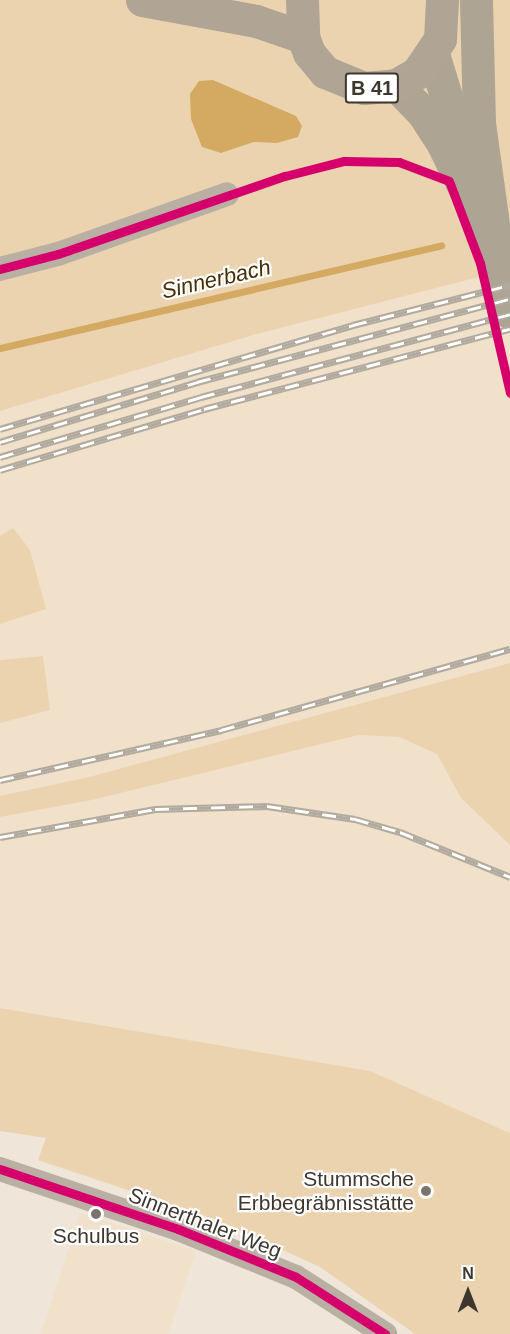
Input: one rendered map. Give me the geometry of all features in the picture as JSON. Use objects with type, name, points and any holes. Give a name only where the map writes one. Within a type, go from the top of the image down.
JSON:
[{"type":"main road","points":[[142,0],[256,21],[303,37],[303,0]]},
{"type":"main road","name":"B 41","points":[[303,37],[325,72],[344,83],[364,88],[396,85],[417,73],[434,54],[444,19],[442,0]]},
{"type":"main road","points":[[476,0],[479,123],[499,267],[510,313]]},
{"type":"main road","points":[[434,54],[477,191],[484,226]]},
{"type":"main road","points":[[396,85],[423,113],[443,144],[484,226],[499,267]]},
{"type":"street","points":[[0,269],[58,254],[227,194]]},
{"type":"street","name":"Sinnerthaler Weg","points":[[0,1169],[178,1229],[286,1273],[367,1319],[386,1334]]},
{"type":"shaded area","points":[[0,0],[510,0],[510,269],[257,334],[0,411]],"holes":[[[302,126],[297,137],[277,143],[254,142],[221,153],[202,147]]]},
{"type":"shaded area","points":[[213,80],[296,116],[302,126],[298,137],[277,143],[254,142],[221,153],[202,147],[191,119],[190,94],[199,81]]},
{"type":"shaded area","points":[[510,269],[510,663],[89,777],[0,796],[0,723],[49,710],[43,656],[0,660],[0,624],[46,609],[13,528],[0,536],[0,411],[257,334]]},
{"type":"shaded area","points":[[13,528],[30,550],[46,609],[0,624],[0,536]]},
{"type":"shaded area","points":[[43,656],[50,710],[0,723],[0,660]]},
{"type":"shaded area","points":[[510,663],[510,845],[461,798],[437,754],[399,737],[359,735],[92,800],[0,817],[0,796],[89,777]]},
{"type":"shaded area","points":[[359,735],[399,737],[437,754],[461,798],[510,845],[510,1133],[370,1071],[0,1008],[0,817],[92,800]]},
{"type":"shaded area","points":[[0,1008],[370,1071],[510,1133],[510,1334],[415,1334],[320,1267],[214,1219],[38,1160],[46,1138],[0,1131]]},
{"type":"shaded area","points":[[80,1213],[196,1251],[168,1334],[41,1334]]},
{"type":"waterway","name":"Sinnerbach","points":[[0,348],[441,245]]},
{"type":"railway","points":[[0,429],[353,325],[510,285]]},
{"type":"railway","points":[[0,442],[197,382],[510,299]]},
{"type":"railway","points":[[0,457],[201,397],[510,314]]},
{"type":"railway","points":[[0,470],[204,409],[510,329]]},
{"type":"railway","points":[[0,780],[221,730],[510,649]]},
{"type":"railway","points":[[0,837],[155,809],[267,806],[355,819],[400,832],[510,877]]},
{"type":"cycle path","points":[[0,269],[58,254],[285,176],[344,161],[399,162],[449,181],[480,263],[510,393]]},
{"type":"cycle path","points":[[0,1169],[178,1229],[296,1277],[385,1334]]},
{"type":"place","name":"Stummsche Erbbegräbnisstätte","points":[[426,1191]]},
{"type":"place","name":"Schulbus","points":[[96,1214]]}]
